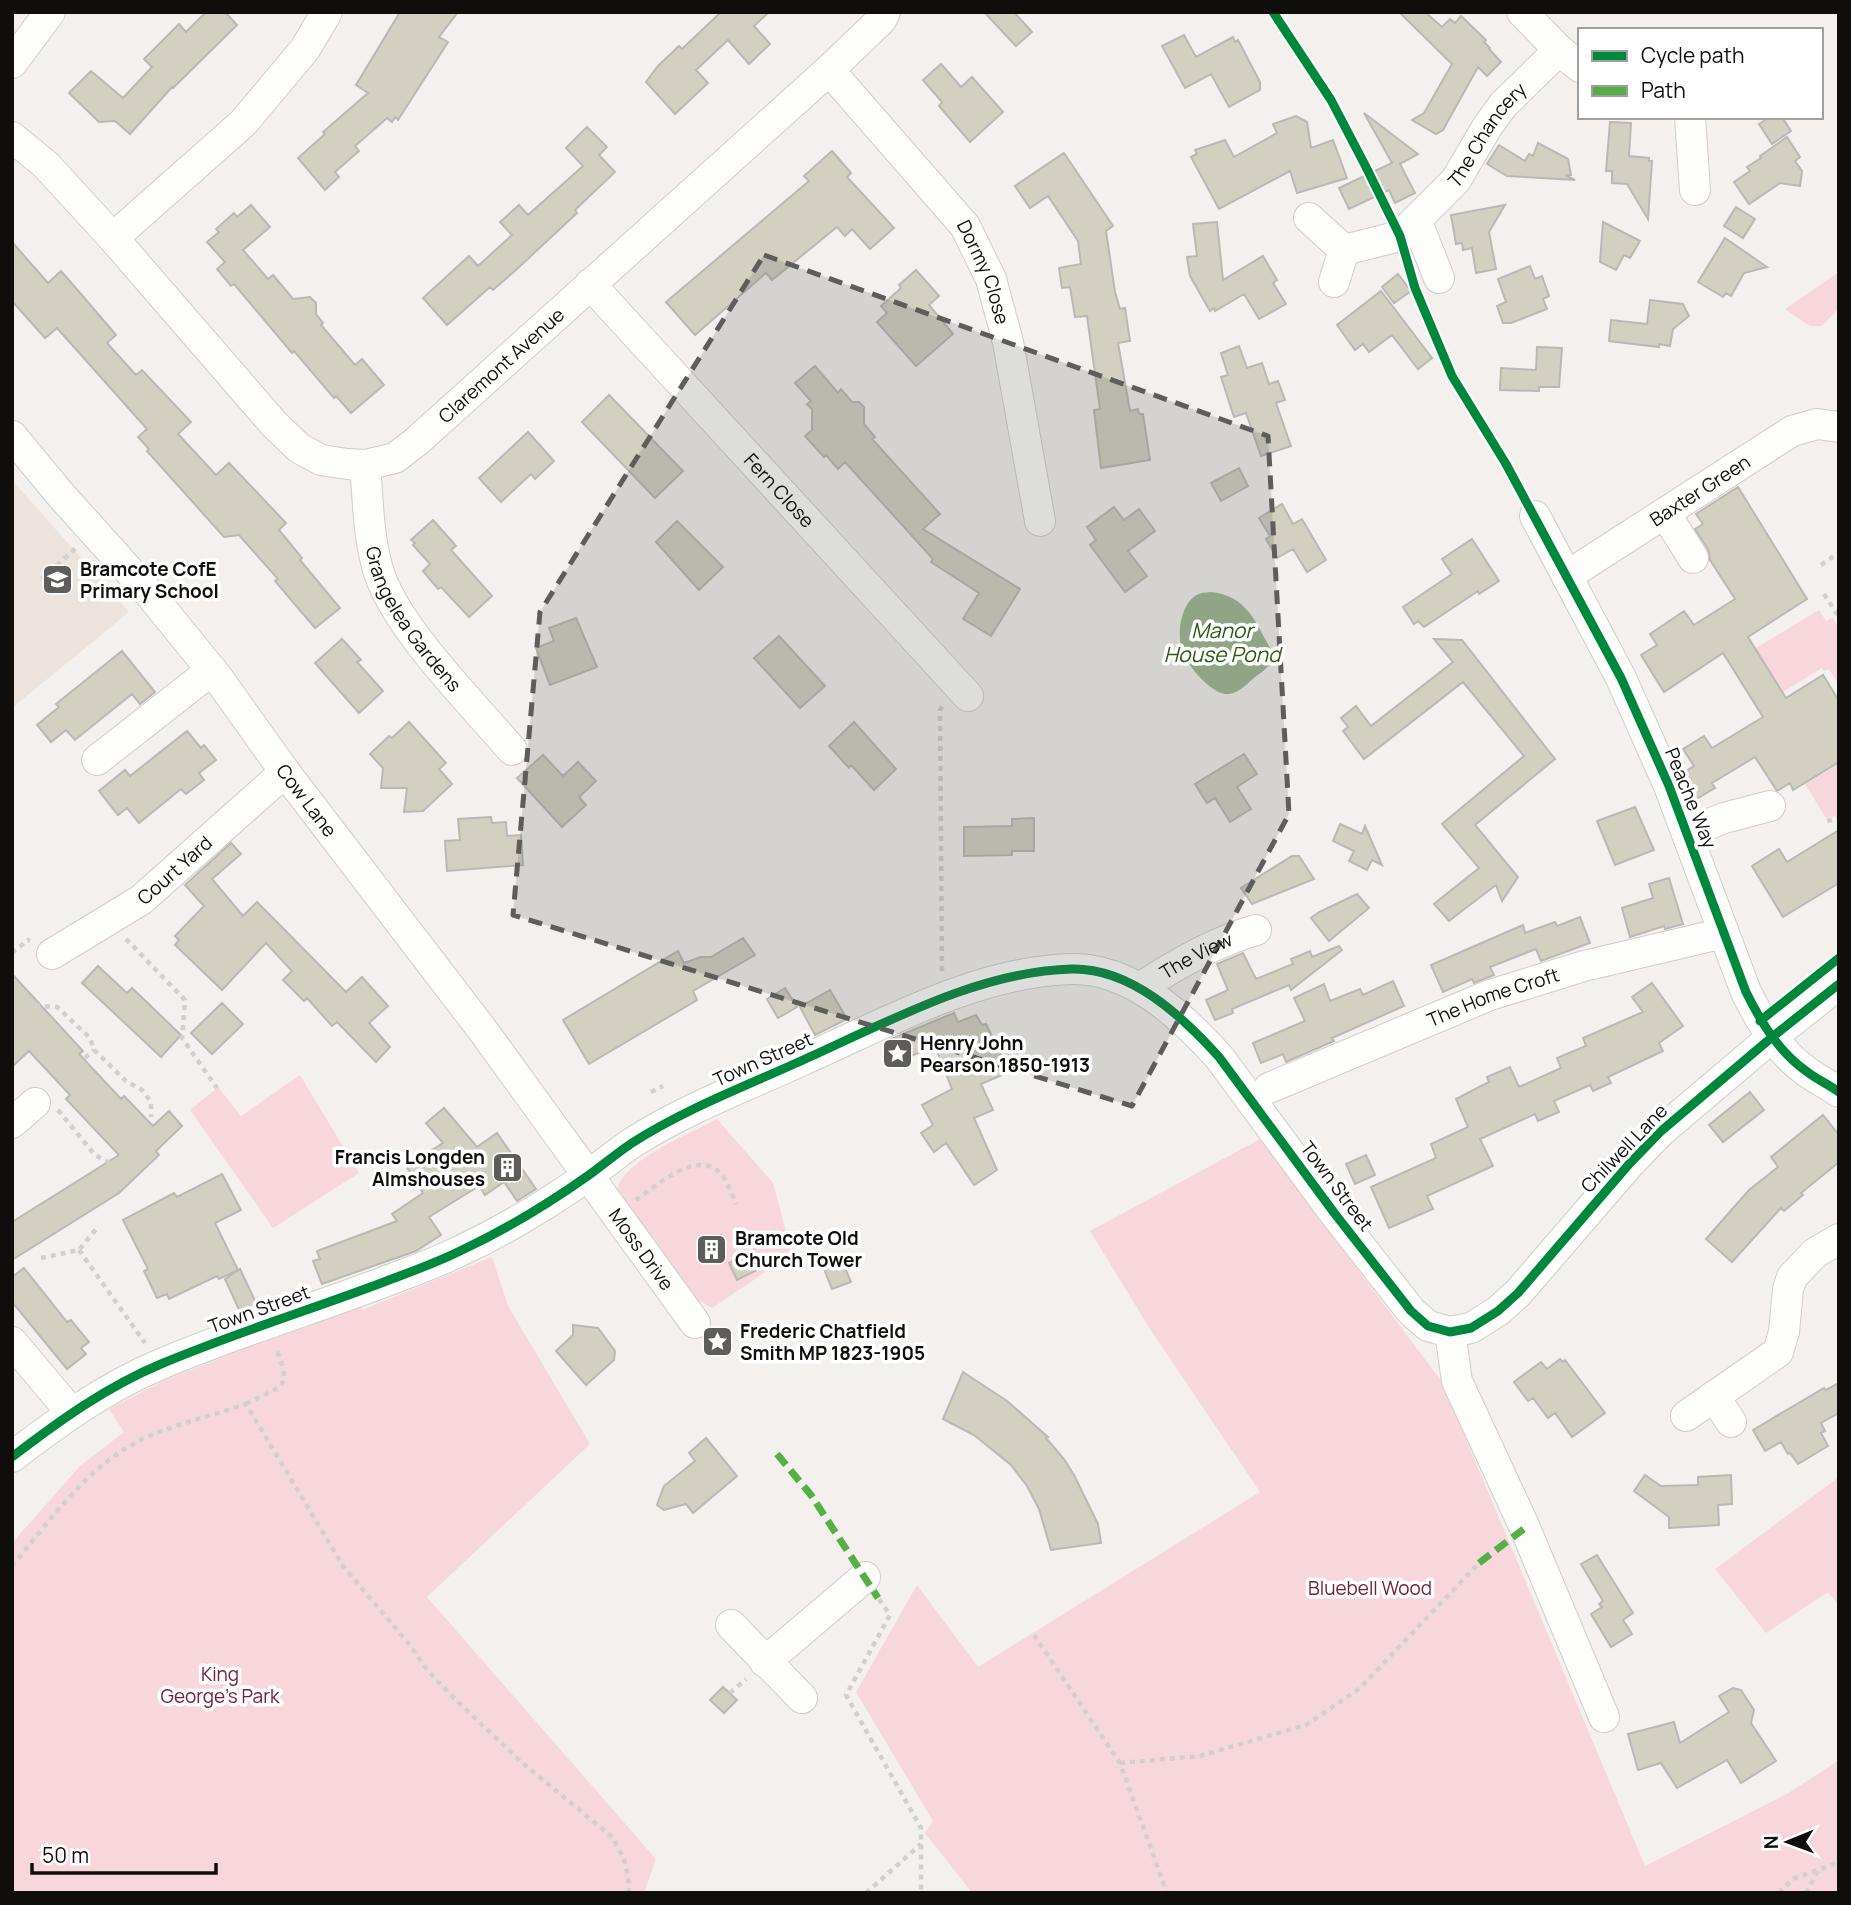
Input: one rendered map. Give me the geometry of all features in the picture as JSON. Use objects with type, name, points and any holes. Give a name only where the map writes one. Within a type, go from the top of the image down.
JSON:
[{"type":"street","points":[[12,63],[50,12]]},
{"type":"street","points":[[113,238],[243,123],[305,49],[327,12]]},
{"type":"street","name":"Claremont Avenue","points":[[12,138],[46,164],[274,424],[299,448],[321,460],[365,465],[395,458],[417,441],[830,69],[881,20],[885,12]]},
{"type":"street","name":"The Chancery","points":[[1343,250],[1400,236],[1456,180],[1503,105],[1569,58],[1522,12]]},
{"type":"street","name":"Dormy Close","points":[[830,69],[965,226],[990,279],[1009,342],[1040,522]]},
{"type":"street","points":[[1690,119],[1695,190]]},
{"type":"street","points":[[1309,218],[1343,250],[1334,282]]},
{"type":"street","points":[[1416,220],[1439,278]]},
{"type":"street","name":"Fern Close","points":[[590,284],[962,689]]},
{"type":"street","name":"Baxter Green","points":[[1567,576],[1792,431],[1817,424],[1839,428]]},
{"type":"street","name":"Cow Lane","points":[[12,436],[212,670],[285,772],[484,1032],[589,1175]]},
{"type":"street","name":"Grangelea Gardens","points":[[365,465],[370,530],[377,568],[392,601],[415,636],[512,750]]},
{"type":"street","points":[[1665,513],[1693,558]]},
{"type":"street","name":"Peache Way","points":[[1535,516],[1621,678],[1687,833],[1745,992],[1760,1021],[1771,1038],[1805,1071],[1839,1092]]},
{"type":"street","points":[[97,760],[212,670]]},
{"type":"street","name":"Court Yard","points":[[52,954],[150,892],[285,772]]},
{"type":"street","points":[[1687,833],[1724,818],[1770,806]]},
{"type":"street","name":"The View","points":[[1140,988],[1172,967],[1216,944],[1256,930]]},
{"type":"street","name":"The Home Croft","points":[[1269,1088],[1490,995],[1584,966],[1724,933]]},
{"type":"street","name":"Town Street","points":[[12,1457],[71,1412],[109,1389],[160,1364],[435,1263],[502,1230],[589,1175],[631,1144],[690,1110],[881,1023],[958,994],[1009,978],[1043,971],[1077,969],[1107,975],[1140,988],[1199,1035],[1219,1057],[1335,1214],[1411,1311],[1428,1326],[1445,1332]]},
{"type":"street","name":"Chilwell Lane","points":[[1445,1332],[1482,1323],[1518,1293],[1660,1132],[1839,984]]},
{"type":"street","points":[[12,1123],[46,1106]]},
{"type":"street","name":"Moss Drive","points":[[589,1175],[695,1323]]},
{"type":"street","points":[[1686,1416],[1778,1352],[1784,1332],[1787,1289],[1792,1277],[1815,1253],[1839,1239]]},
{"type":"street","points":[[1445,1332],[1457,1381],[1525,1528],[1604,1717]]},
{"type":"street","points":[[12,1342],[71,1412]]},
{"type":"street","points":[[1714,1396],[1731,1422]]},
{"type":"street","points":[[765,1662],[872,1588]]},
{"type":"street","points":[[731,1625],[802,1698]]},
{"type":"path","points":[[42,579],[94,530]]},
{"type":"path","points":[[1821,565],[1839,554]]},
{"type":"path","points":[[1824,594],[1839,617]]},
{"type":"path","points":[[942,974],[940,710],[962,689]]},
{"type":"path","points":[[1827,821],[1839,818]]},
{"type":"path","points":[[108,921],[185,1000],[182,1038],[217,1088]]},
{"type":"path","points":[[12,953],[24,943]]},
{"type":"path","points":[[25,1005],[57,1007],[90,1038],[94,1050],[126,1081],[142,1090],[151,1101],[151,1117]]},
{"type":"path","points":[[85,1058],[94,1050]]},
{"type":"path","points":[[650,1092],[663,1086]]},
{"type":"path","points":[[46,1106],[95,1155],[114,1165]]},
{"type":"path","points":[[630,1205],[673,1174],[699,1165],[720,1172],[736,1204]]},
{"type":"path","points":[[41,1258],[79,1250],[97,1228]]},
{"type":"path","points":[[79,1250],[160,1364]]},
{"type":"path","points":[[12,1566],[85,1480],[113,1457],[148,1437],[246,1404],[280,1387],[285,1376],[274,1342]]},
{"type":"path","points":[[246,1404],[343,1566],[409,1644],[428,1671],[452,1696],[520,1761],[612,1837],[624,1859],[631,1892]]},
{"type":"path","points":[[1120,1763],[1200,1756],[1306,1725],[1360,1688],[1479,1563]]},
{"type":"path","points":[[872,1588],[890,1615],[846,1695],[922,1828],[921,1893]]},
{"type":"path","points":[[1034,1635],[1120,1763],[1167,1893]]},
{"type":"path","points":[[730,1693],[742,1682]]},
{"type":"path","points":[[866,1893],[922,1843]]},
{"type":"path","points":[[1779,1893],[1793,1880],[1839,1862]]},
{"type":"path","points":[[1806,1893],[1818,1869]]},
{"type":"highlighted area","points":[[764,255],[1268,436],[1289,814],[1132,1106],[513,915],[540,612]]},
{"type":"shaded area","name":"Bramcote CofE Primary School","points":[[12,480],[129,612],[12,708]]},
{"type":"green space","points":[[1839,272],[1839,308],[1822,326],[1810,326],[1785,309]]},
{"type":"green space","points":[[1819,610],[1826,621],[1833,618],[1839,628],[1839,685],[1829,669],[1824,671],[1822,668],[1783,692],[1756,648]]},
{"type":"green space","points":[[1838,764],[1839,815],[1826,818],[1805,784]]},
{"type":"green space","points":[[300,1075],[359,1173],[273,1228],[190,1110],[218,1087],[241,1116]]},
{"type":"green space","points":[[717,1119],[773,1183],[792,1254],[712,1308],[694,1298],[620,1195],[618,1186],[624,1176],[647,1156]]},
{"type":"green space","name":"Bluebell Wood","points":[[1260,1139],[1442,1382],[1645,1866],[1787,1794],[1839,1760],[1839,1893],[972,1893],[925,1833],[933,1821],[856,1692],[917,1585],[978,1667],[1260,1492],[1150,1329],[1090,1231]]},
{"type":"green space","name":"King George's Park","points":[[492,1257],[508,1306],[590,1444],[427,1597],[656,1859],[644,1893],[12,1893],[12,1543],[80,1466],[124,1432],[109,1409],[165,1380],[359,1304],[362,1310]]},
{"type":"green space","points":[[1839,1477],[1839,1605],[1828,1592],[1766,1633],[1715,1569]]},
{"type":"water","name":"Manor House Pond","points":[[1199,594],[1223,594],[1242,605],[1256,622],[1273,653],[1264,670],[1241,689],[1229,694],[1213,689],[1200,678],[1181,646],[1181,620],[1188,604]]},
{"type":"building","points":[[206,12],[225,12],[237,25],[172,87],[130,134],[115,121],[99,122],[69,93],[91,71],[123,98],[152,67],[144,59],[179,24],[186,32]]},
{"type":"building","points":[[400,12],[458,12],[439,37],[448,42],[398,120],[395,117],[392,122],[387,118],[355,146],[359,151],[335,172],[339,177],[325,190],[298,158],[368,93],[356,85]]},
{"type":"building","points":[[721,12],[769,12],[754,26],[770,44],[749,64],[728,40],[696,70],[708,83],[675,114],[646,82],[679,46],[682,49]]},
{"type":"building","points":[[984,12],[1014,12],[1032,32],[1016,46]]},
{"type":"building","points":[[1399,12],[1425,12],[1442,27],[1450,19],[1455,23],[1461,16],[1486,40],[1484,42],[1501,62],[1487,76],[1478,67],[1443,130],[1436,134],[1412,120],[1424,113],[1452,64]]},
{"type":"building","points":[[1184,35],[1196,57],[1233,37],[1235,42],[1238,40],[1260,82],[1260,90],[1229,107],[1211,74],[1185,88],[1162,46]]},
{"type":"building","points":[[941,64],[961,87],[972,77],[1003,112],[970,142],[939,106],[942,102],[923,80]]},
{"type":"building","points":[[1364,113],[1418,154],[1400,164],[1415,193],[1395,203],[1389,190],[1349,209],[1339,188],[1392,163]]},
{"type":"building","points":[[1296,116],[1307,122],[1311,148],[1333,140],[1347,178],[1297,193],[1290,171],[1219,209],[1191,157],[1197,154],[1195,150],[1225,140],[1234,157],[1277,133],[1273,124]]},
{"type":"building","points":[[1767,119],[1783,119],[1791,131],[1772,144],[1759,124]]},
{"type":"building","points":[[1610,122],[1631,123],[1629,156],[1649,158],[1649,161],[1652,161],[1648,219],[1627,184],[1612,183],[1612,171],[1606,171]]},
{"type":"building","points":[[587,127],[607,147],[599,155],[615,172],[575,210],[577,213],[517,269],[493,290],[490,287],[447,325],[423,298],[469,256],[478,266],[512,235],[500,222],[519,205],[528,215],[583,166],[566,148]]},
{"type":"building","points":[[1787,137],[1800,157],[1795,161],[1802,171],[1800,186],[1780,183],[1749,204],[1734,182],[1750,171],[1747,167]]},
{"type":"building","points":[[1538,143],[1568,159],[1571,175],[1565,175],[1575,180],[1507,176],[1487,164],[1499,145],[1525,161],[1529,154],[1533,156]]},
{"type":"building","points":[[832,151],[851,173],[847,177],[894,228],[870,249],[852,229],[845,236],[837,227],[772,280],[766,273],[695,335],[666,302],[809,181],[804,176]]},
{"type":"building","points":[[1064,153],[1113,226],[1106,231],[1115,292],[1120,309],[1125,308],[1130,341],[1118,343],[1130,411],[1138,409],[1139,414],[1143,414],[1150,460],[1101,468],[1094,410],[1100,409],[1087,316],[1075,317],[1070,287],[1062,288],[1059,268],[1081,264],[1078,241],[1048,196],[1030,208],[1015,186]]},
{"type":"building","points":[[251,205],[270,227],[243,250],[268,279],[273,275],[293,299],[310,297],[316,303],[316,314],[323,323],[321,325],[355,365],[362,359],[384,385],[351,413],[336,396],[334,398],[294,351],[292,353],[234,284],[231,286],[217,269],[225,262],[207,242],[219,232],[216,229],[234,213],[237,217]]},
{"type":"building","points":[[1505,205],[1489,232],[1496,269],[1476,273],[1472,248],[1463,250],[1462,243],[1456,244],[1451,215]]},
{"type":"building","points":[[1736,207],[1755,219],[1743,238],[1724,226]]},
{"type":"building","points":[[1217,222],[1223,280],[1263,256],[1277,280],[1273,283],[1286,304],[1259,319],[1244,294],[1215,311],[1214,308],[1210,311],[1190,276],[1187,257],[1197,256],[1193,224]]},
{"type":"building","points":[[1603,222],[1640,241],[1630,258],[1624,255],[1616,270],[1600,262]]},
{"type":"building","points":[[1725,238],[1767,267],[1744,273],[1731,296],[1726,293],[1723,297],[1698,282]]},
{"type":"building","points":[[12,242],[48,283],[61,271],[116,335],[107,343],[136,375],[142,370],[191,422],[178,434],[216,475],[229,463],[286,523],[279,530],[340,608],[315,628],[275,581],[278,579],[239,535],[224,537],[147,451],[149,449],[138,437],[147,429],[57,328],[45,338],[12,301]]},
{"type":"building","points":[[1530,266],[1535,279],[1542,276],[1549,296],[1543,299],[1547,309],[1511,323],[1503,323],[1497,306],[1506,302],[1498,279]]},
{"type":"building","points":[[916,270],[939,296],[929,305],[953,334],[916,366],[877,322],[887,313],[881,306]]},
{"type":"building","points":[[1398,274],[1411,291],[1394,303],[1382,287]]},
{"type":"building","points":[[1381,291],[1432,358],[1418,369],[1392,335],[1369,352],[1363,344],[1355,350],[1337,325]]},
{"type":"building","points":[[1650,300],[1683,304],[1689,316],[1673,329],[1670,346],[1609,341],[1611,320],[1647,324]]},
{"type":"building","points":[[1239,346],[1247,368],[1262,363],[1269,384],[1278,381],[1285,400],[1276,403],[1291,446],[1261,456],[1246,413],[1234,417],[1221,377],[1228,375],[1221,353]]},
{"type":"building","points":[[1537,347],[1562,348],[1559,387],[1539,387],[1539,391],[1500,390],[1501,368],[1536,370]]},
{"type":"building","points":[[815,366],[838,393],[841,389],[852,402],[859,402],[864,407],[864,424],[875,437],[872,439],[940,514],[923,529],[1020,589],[991,636],[963,619],[979,593],[931,562],[933,559],[845,462],[838,469],[805,436],[812,430],[812,409],[807,404],[811,401],[795,383]]},
{"type":"building","points":[[609,395],[683,471],[655,498],[582,422]]},
{"type":"building","points":[[528,432],[554,461],[535,479],[531,474],[501,502],[479,478]]},
{"type":"building","points":[[1239,468],[1248,486],[1221,501],[1211,483]]},
{"type":"building","points":[[1738,487],[1807,599],[1748,637],[1786,698],[1823,675],[1839,701],[1839,762],[1793,790],[1790,783],[1777,791],[1755,757],[1712,783],[1715,788],[1693,801],[1683,773],[1694,766],[1683,749],[1704,736],[1712,748],[1763,717],[1723,653],[1664,692],[1641,655],[1657,645],[1650,634],[1684,611],[1694,625],[1735,599],[1710,560],[1708,549],[1695,529],[1703,524],[1696,514]]},
{"type":"building","points":[[1282,504],[1293,524],[1302,519],[1326,560],[1307,572],[1293,549],[1277,558],[1266,539],[1270,536],[1259,518]]},
{"type":"building","points":[[1114,507],[1124,520],[1139,509],[1155,531],[1128,551],[1147,576],[1125,592],[1090,545],[1096,540],[1087,527]]},
{"type":"building","points":[[433,520],[456,546],[451,550],[492,596],[469,617],[441,587],[438,589],[423,571],[430,564],[411,540]]},
{"type":"building","points":[[677,521],[723,567],[699,590],[656,542]]},
{"type":"building","points":[[1472,539],[1499,581],[1479,594],[1478,591],[1424,627],[1418,621],[1414,624],[1403,607],[1452,574],[1442,559]]},
{"type":"building","points":[[576,618],[597,667],[550,685],[536,648],[554,641],[549,628]]},
{"type":"building","points":[[779,636],[825,686],[800,708],[754,658]]},
{"type":"building","points":[[342,639],[361,660],[357,662],[383,691],[359,713],[315,663]]},
{"type":"building","points":[[1434,639],[1462,640],[1555,759],[1475,825],[1518,877],[1502,901],[1496,885],[1449,921],[1434,904],[1479,868],[1442,824],[1524,756],[1463,682],[1364,759],[1343,731],[1348,727],[1341,718],[1356,706],[1371,726],[1453,662]]},
{"type":"building","points":[[122,651],[155,692],[140,704],[132,694],[75,740],[66,730],[51,742],[37,725],[59,707],[56,704]]},
{"type":"building","points":[[409,722],[446,763],[439,769],[452,784],[423,811],[404,812],[407,788],[381,788],[383,768],[370,754]]},
{"type":"building","points":[[854,722],[896,769],[874,790],[829,746]]},
{"type":"building","points":[[187,731],[201,748],[204,745],[216,760],[199,773],[204,780],[186,794],[181,789],[139,823],[127,808],[118,815],[99,791],[125,770],[130,776]]},
{"type":"building","points":[[1244,754],[1257,774],[1237,787],[1251,809],[1230,822],[1215,798],[1207,803],[1195,784]]},
{"type":"building","points":[[543,755],[563,776],[578,762],[596,781],[579,797],[586,805],[562,827],[517,778]]},
{"type":"building","points":[[1635,807],[1654,850],[1615,865],[1597,821]]},
{"type":"building","points":[[491,817],[492,823],[506,822],[507,836],[521,835],[523,865],[447,871],[445,841],[460,840],[458,819]]},
{"type":"building","points":[[1034,818],[1034,851],[1012,851],[1012,855],[964,856],[964,827],[1012,826],[1012,819]]},
{"type":"building","points":[[1340,824],[1362,834],[1365,826],[1382,865],[1372,860],[1367,870],[1349,861],[1354,851],[1333,841]]},
{"type":"building","points":[[1839,830],[1839,883],[1783,917],[1752,866],[1779,849],[1787,862]]},
{"type":"building","points":[[231,843],[241,854],[212,879],[243,916],[257,902],[346,992],[362,977],[388,1006],[369,1023],[390,1047],[376,1062],[337,1022],[332,1026],[307,998],[304,1001],[283,980],[292,971],[266,943],[222,990],[175,945],[179,940],[175,936],[204,906],[185,885]]},
{"type":"building","points":[[1292,856],[1299,856],[1314,879],[1252,904],[1241,888]]},
{"type":"building","points":[[1669,878],[1683,924],[1665,929],[1664,926],[1630,937],[1622,908],[1653,898],[1649,884]]},
{"type":"building","points":[[1357,894],[1369,908],[1329,941],[1311,918]]},
{"type":"building","points":[[1580,917],[1590,943],[1541,961],[1536,949],[1490,967],[1494,975],[1474,983],[1472,979],[1443,992],[1431,965],[1523,925],[1525,933],[1555,922],[1557,926]]},
{"type":"building","points":[[743,938],[755,955],[693,991],[697,1000],[589,1064],[563,1020],[678,951],[684,963],[701,957],[711,957]]},
{"type":"building","points":[[1339,946],[1342,950],[1291,990],[1289,985],[1232,1009],[1233,1013],[1215,1020],[1206,1000],[1228,990],[1217,964],[1243,953],[1256,979],[1293,964],[1291,959],[1310,951],[1312,957]]},
{"type":"building","points":[[98,966],[127,993],[132,988],[181,1035],[161,1057],[82,983]]},
{"type":"building","points":[[12,974],[83,1051],[79,1054],[121,1099],[124,1096],[153,1126],[169,1111],[182,1126],[156,1151],[159,1155],[119,1193],[12,1260],[12,1222],[119,1155],[66,1099],[70,1095],[29,1051],[12,1067]]},
{"type":"building","points":[[1393,981],[1404,1006],[1286,1062],[1283,1054],[1261,1063],[1253,1043],[1305,1021],[1294,998],[1324,984],[1330,1001],[1360,989],[1363,995]]},
{"type":"building","points":[[1652,983],[1683,1026],[1659,1043],[1663,1051],[1608,1077],[1611,1083],[1593,1091],[1590,1085],[1554,1101],[1559,1112],[1538,1121],[1535,1114],[1480,1139],[1493,1166],[1427,1196],[1433,1209],[1389,1228],[1371,1187],[1436,1158],[1431,1144],[1468,1127],[1456,1099],[1489,1082],[1487,1077],[1510,1067],[1519,1087],[1561,1068],[1557,1058],[1586,1046],[1583,1038],[1643,1012],[1632,997]]},
{"type":"building","points":[[785,988],[797,1007],[778,1018],[767,999]]},
{"type":"building","points":[[830,990],[847,1019],[815,1035],[800,1007]]},
{"type":"building","points":[[222,1003],[243,1024],[212,1054],[191,1033]]},
{"type":"building","points":[[954,1013],[958,1022],[976,1015],[982,1025],[986,1024],[1009,1072],[981,1084],[993,1110],[974,1118],[997,1170],[974,1185],[946,1143],[934,1152],[921,1133],[933,1125],[922,1105],[952,1089],[935,1046],[899,1061],[891,1039]]},
{"type":"building","points":[[1750,1092],[1764,1110],[1723,1142],[1709,1125]]},
{"type":"building","points":[[444,1108],[477,1147],[497,1133],[536,1189],[517,1201],[504,1182],[485,1195],[479,1186],[429,1217],[441,1235],[416,1251],[322,1284],[313,1261],[320,1259],[317,1251],[397,1221],[392,1214],[423,1193],[406,1166],[443,1143],[426,1123]]},
{"type":"building","points":[[1823,1115],[1839,1135],[1839,1162],[1801,1193],[1803,1195],[1784,1211],[1781,1208],[1732,1262],[1706,1239],[1749,1190],[1778,1167],[1771,1157]]},
{"type":"building","points":[[1366,1155],[1375,1175],[1355,1184],[1346,1164]]},
{"type":"building","points":[[222,1174],[241,1210],[215,1223],[238,1270],[219,1279],[217,1276],[169,1299],[167,1294],[157,1298],[144,1271],[148,1269],[123,1220],[174,1193],[177,1197]]},
{"type":"building","name":"Bramcote Old Church Tower","points":[[721,1235],[722,1257],[703,1258],[701,1236]]},
{"type":"building","points":[[754,1250],[763,1267],[737,1280],[729,1263]]},
{"type":"building","points":[[840,1256],[851,1282],[832,1289],[822,1264]]},
{"type":"building","points":[[24,1268],[67,1322],[71,1320],[89,1342],[81,1348],[86,1354],[67,1369],[12,1302],[12,1277]]},
{"type":"building","points":[[240,1269],[258,1307],[241,1314],[225,1279]]},
{"type":"building","points":[[573,1325],[598,1328],[615,1351],[614,1360],[586,1385],[556,1351],[573,1335]]},
{"type":"building","points":[[1560,1359],[1563,1362],[1565,1360],[1605,1413],[1572,1437],[1555,1413],[1548,1418],[1533,1398],[1528,1401],[1514,1382],[1541,1362],[1547,1369]]},
{"type":"building","points":[[963,1372],[1007,1401],[1048,1437],[1046,1438],[1074,1475],[1098,1524],[1101,1543],[1051,1550],[1039,1509],[1027,1486],[1011,1465],[974,1435],[943,1419]]},
{"type":"building","points":[[1839,1383],[1839,1413],[1821,1423],[1825,1431],[1821,1433],[1828,1446],[1798,1464],[1781,1442],[1765,1451],[1753,1430],[1824,1388],[1826,1390]]},
{"type":"building","points":[[706,1438],[737,1476],[693,1513],[686,1504],[664,1510],[657,1505],[664,1486],[695,1461],[689,1453]]},
{"type":"building","points":[[1645,1475],[1661,1486],[1698,1485],[1698,1477],[1731,1475],[1732,1504],[1718,1505],[1719,1525],[1669,1528],[1669,1517],[1634,1491]]},
{"type":"building","points":[[1597,1555],[1633,1613],[1623,1620],[1632,1634],[1611,1647],[1591,1614],[1602,1607],[1599,1604],[1603,1601],[1581,1564]]},
{"type":"building","points":[[723,1687],[737,1700],[724,1713],[710,1700]]},
{"type":"building","points":[[1733,1688],[1741,1690],[1754,1710],[1751,1723],[1776,1761],[1741,1783],[1727,1760],[1677,1788],[1661,1763],[1638,1770],[1628,1734],[1674,1722],[1680,1743],[1729,1712],[1719,1696]]},
{"type":"marked path","points":[[777,1454],[811,1495],[878,1598]]},
{"type":"marked path","points":[[1479,1563],[1525,1528]]},
{"type":"cycle path","points":[[1273,12],[1331,100],[1400,236],[1415,288],[1452,376],[1506,464],[1621,678],[1669,786],[1746,992],[1764,1025],[1787,1054],[1810,1074],[1839,1092]]},
{"type":"cycle path","points":[[1760,1021],[1839,958]]},
{"type":"cycle path","points":[[12,1457],[84,1406],[141,1373],[216,1342],[423,1267],[477,1243],[558,1196],[632,1143],[694,1109],[934,1001],[1002,979],[1037,972],[1072,969],[1115,977],[1154,997],[1172,1011],[1219,1057],[1335,1214],[1411,1311],[1428,1326],[1450,1332],[1471,1328],[1498,1311],[1518,1293],[1660,1132],[1839,984]]},
{"type":"place","name":"Bramcote CofE Primary School","points":[[57,580]]},
{"type":"place","name":"Henry John Pearson 1850-1913","points":[[897,1054]]},
{"type":"place","name":"Francis Longden Almshouses","points":[[508,1168]]},
{"type":"place","name":"Bramcote Old Church Tower","points":[[712,1249]]},
{"type":"place","name":"Frederic Chatfield Smith MP 1823-1905","points":[[717,1342]]}]
